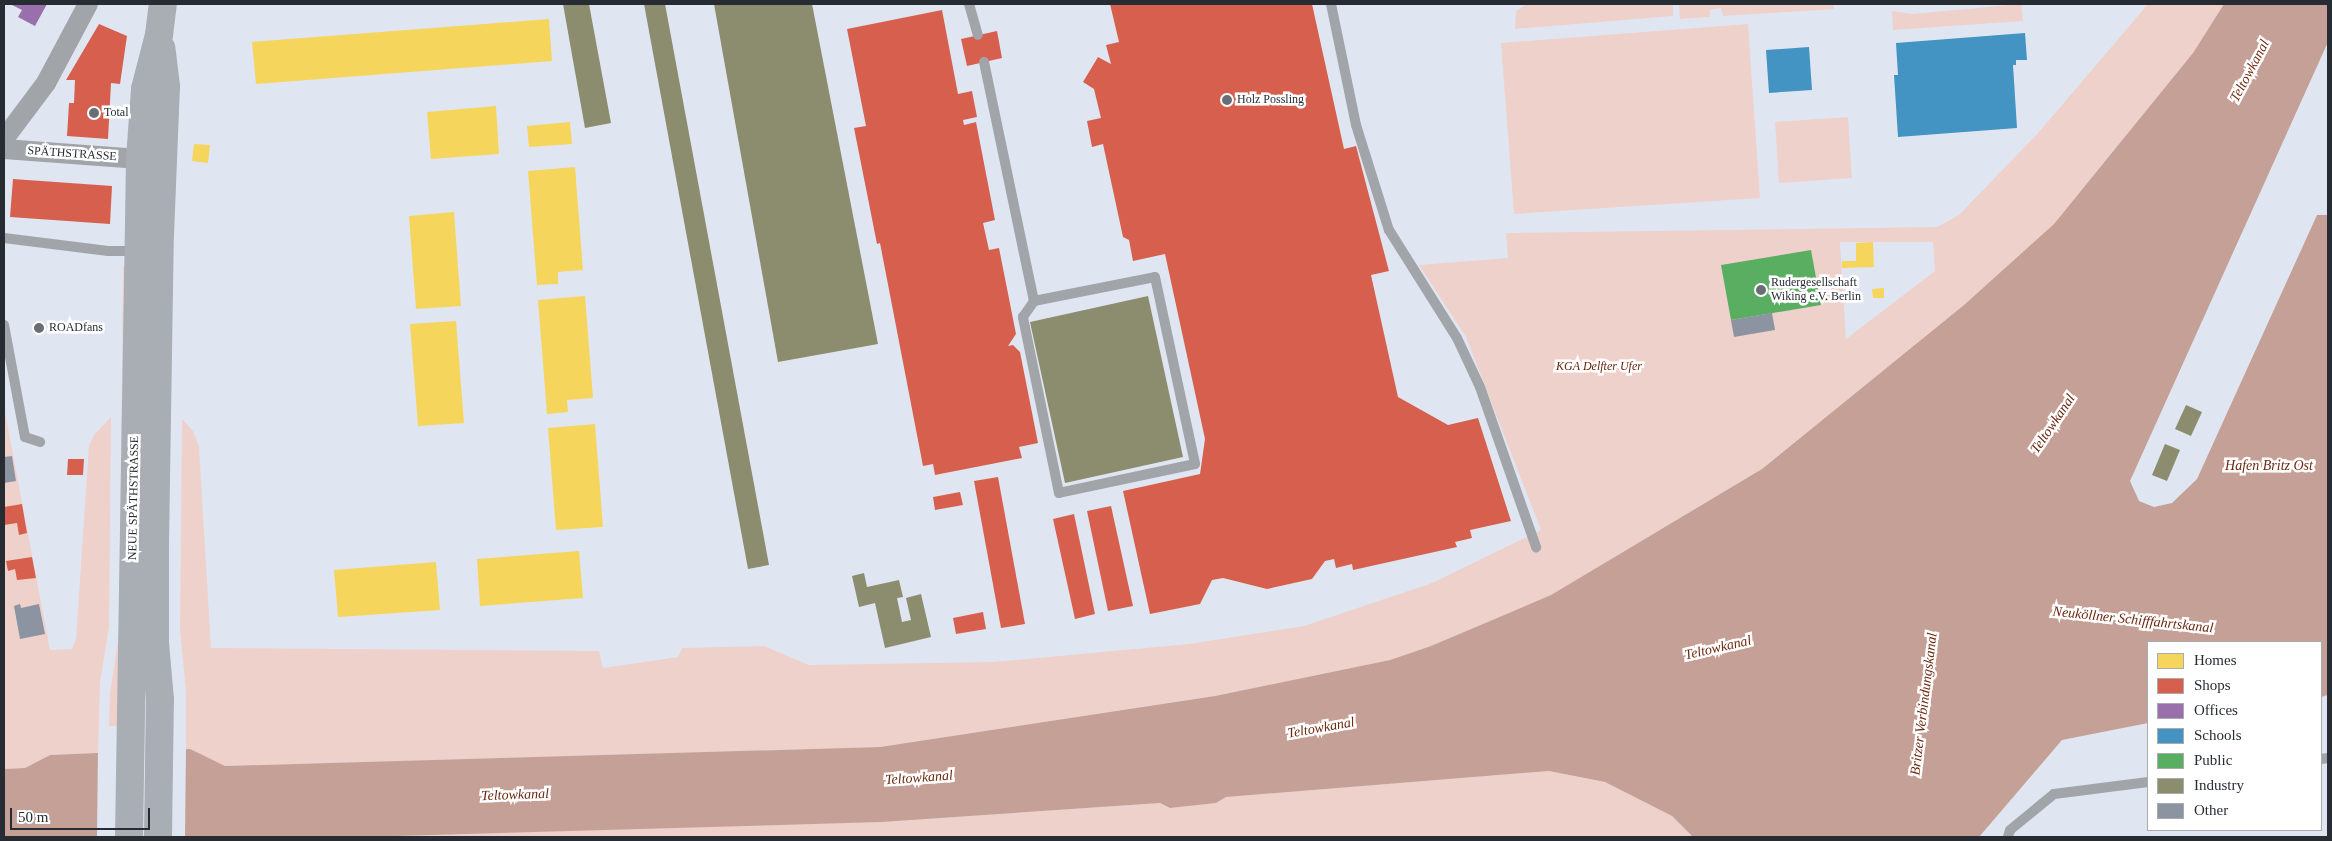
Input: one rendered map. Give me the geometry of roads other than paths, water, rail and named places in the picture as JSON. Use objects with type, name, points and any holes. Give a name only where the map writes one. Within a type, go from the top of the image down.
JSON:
[{"type":"main road","points":[[151,162],[145,89],[159,35],[163,4]]},
{"type":"main road","name":"NEUE SPÄTHSTRASSE","points":[[129,837],[137,251],[151,162]]},
{"type":"main road","name":"NEUE SPÄTHSTRASSE","points":[[151,162],[155,614],[159,726],[158,837]]},
{"type":"street","points":[[4,139],[46,83],[90,6]]},
{"type":"street","name":"SPÄTHSTRASSE","points":[[4,149],[151,162]]},
{"type":"lane","points":[[969,4],[978,35]]},
{"type":"lane","points":[[1331,4],[1356,125],[1389,230],[1457,338],[1480,387],[1536,547]]},
{"type":"lane","points":[[984,62],[1034,301],[1022,317],[1058,493],[1195,464],[1155,277],[1034,301]]},
{"type":"lane","points":[[4,238],[108,251],[137,251]]},
{"type":"lane","points":[[4,325],[25,437],[40,442]]},
{"type":"lane","points":[[2008,837],[2010,830],[2054,794],[2147,782]]},
{"type":"water","points":[[2224,4],[2328,4],[2328,42],[2130,481],[2139,501],[2154,507],[2172,503],[2197,479],[2317,215],[2328,215],[2328,695],[2322,697],[2322,641],[2147,641],[2147,723],[2062,740],[1979,837],[1693,837],[1672,816],[1605,782],[1549,771],[1226,797],[1216,803],[1170,808],[1160,803],[882,822],[396,836],[4,837],[4,769],[25,768],[50,755],[190,749],[225,766],[880,747],[1215,696],[1390,660],[1431,646],[1551,595],[1762,469],[1964,305],[2054,224],[2193,53]]},
{"type":"place","name":"Holz Possling","points":[[1227,100]]},
{"type":"place","name":"Total","points":[[94,113]]},
{"type":"place","name":"Rudergesellschaft Wiking e.V. Berlin","points":[[1761,290]]},
{"type":"place","name":"ROADfans","points":[[39,328]]},
{"type":"water label","name":"Teltowkanal","points":[[2250,71]]},
{"type":"water label","name":"Teltowkanal","points":[[2053,424]]},
{"type":"water label","name":"Hafen Britz Ost","points":[[2269,466]]},
{"type":"water label","name":"Neuköllner Schifffahrtskanal","points":[[2133,620]]},
{"type":"water label","name":"Teltowkanal","points":[[1718,648]]},
{"type":"water label","name":"Britzer Verbindungskanal","points":[[1924,704]]},
{"type":"water label","name":"Teltowkanal","points":[[1321,728]]},
{"type":"water label","name":"Teltowkanal","points":[[919,778]]},
{"type":"water label","name":"Teltowkanal","points":[[515,795]]},
{"type":"park label","name":"KGA Delfter Ufer","points":[[1599,367]]}]
